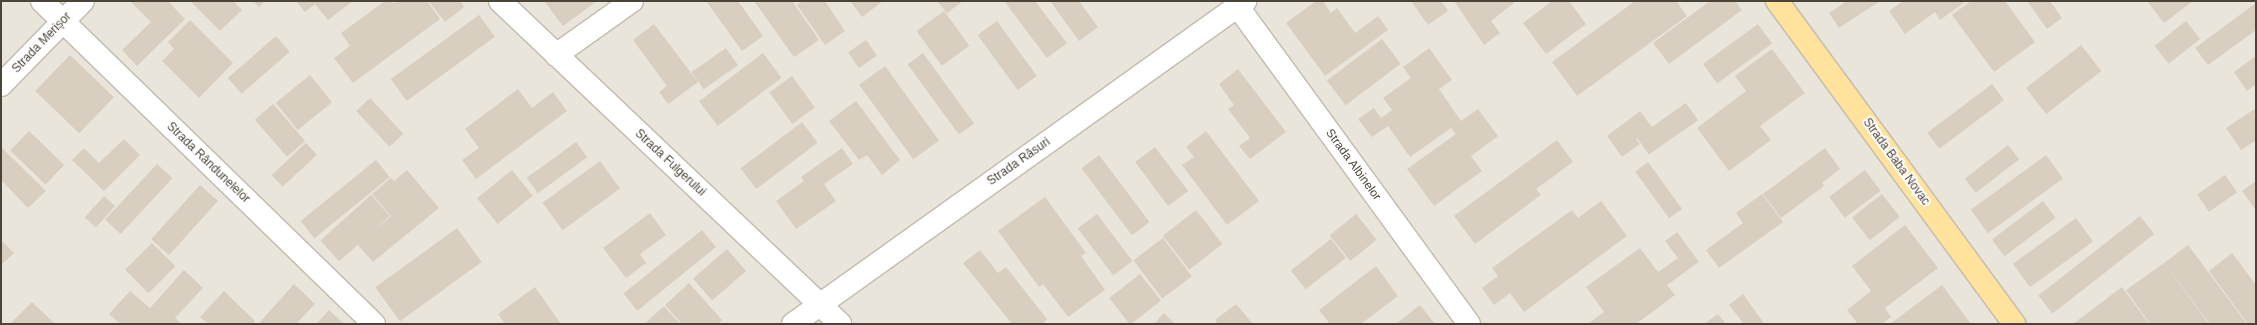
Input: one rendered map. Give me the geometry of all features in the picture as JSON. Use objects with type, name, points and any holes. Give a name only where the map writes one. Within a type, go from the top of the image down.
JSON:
[{"type":"main road","name":"Strada Baba Novac","points":[[1777,1],[2014,324]]},
{"type":"street","name":"Strada Rândunelelor","points":[[42,1],[374,324]]},
{"type":"street","name":"Strada Merișor","points":[[1,85],[83,1]]},
{"type":"street","name":"Strada Fulgerului","points":[[500,1],[840,324]]},
{"type":"street","points":[[556,55],[632,1]]},
{"type":"street","name":"Strada Răsuri","points":[[792,324],[819,303],[1242,4]]},
{"type":"street","name":"Strada Albinelor","points":[[1242,4],[1469,324]]},
{"type":"shaded area","points":[[1,1],[2256,1],[2256,324],[1,324]]},
{"type":"building","points":[[130,1],[168,1],[185,19],[137,66],[122,50],[151,22]]},
{"type":"building","points":[[190,1],[233,1],[242,10],[220,31]]},
{"type":"building","points":[[253,1],[265,1],[259,7]]},
{"type":"building","points":[[296,1],[353,1],[328,20],[315,4],[305,12]]},
{"type":"building","points":[[385,1],[395,3],[398,1],[427,1],[440,19],[353,83],[334,58],[350,46],[341,33]]},
{"type":"building","points":[[460,1],[464,7],[445,22],[429,2]]},
{"type":"building","points":[[544,1],[597,1],[563,26]]},
{"type":"building","points":[[706,1],[738,1],[763,36],[742,51]]},
{"type":"building","points":[[754,1],[792,1],[819,40],[794,57]]},
{"type":"building","points":[[802,1],[825,1],[845,31],[825,45],[797,5]]},
{"type":"building","points":[[850,1],[883,1],[862,17]]},
{"type":"building","points":[[937,1],[963,1],[947,13]]},
{"type":"building","points":[[1004,1],[1035,1],[1067,43],[1047,58]]},
{"type":"building","points":[[1050,1],[1079,1],[1098,27],[1079,41]]},
{"type":"building","points":[[1316,1],[1323,1],[1331,13],[1337,8],[1355,33],[1378,16],[1388,30],[1325,76],[1286,23]]},
{"type":"building","points":[[1411,1],[1441,1],[1448,11],[1428,25]]},
{"type":"building","points":[[1454,1],[1512,1],[1514,3],[1491,21],[1500,33],[1484,45]]},
{"type":"building","points":[[1552,1],[1569,1],[1586,24],[1546,54],[1523,23]]},
{"type":"building","points":[[1635,1],[1676,1],[1687,16],[1577,96],[1552,62]]},
{"type":"building","points":[[1710,1],[1735,1],[1742,10],[1669,64],[1653,43]]},
{"type":"building","points":[[1847,1],[1880,1],[1839,28],[1829,13]]},
{"type":"building","points":[[1903,1],[1966,1],[1940,20],[1935,12],[1905,34],[1889,11]]},
{"type":"building","points":[[1971,1],[2005,1],[2035,42],[1994,72],[1952,15]]},
{"type":"building","points":[[2027,1],[2050,1],[2062,18],[2047,29]]},
{"type":"building","points":[[2147,1],[2193,1],[2164,23]]},
{"type":"building","points":[[2256,3],[2256,30],[2208,65],[2195,48]]},
{"type":"building","points":[[944,11],[969,46],[942,66],[916,31]]},
{"type":"building","points":[[479,15],[495,37],[407,101],[391,79]]},
{"type":"building","points":[[190,20],[233,63],[199,98],[162,61],[174,49],[168,42]]},
{"type":"building","points":[[997,21],[1037,76],[1018,90],[978,35]]},
{"type":"building","points":[[2186,21],[2200,39],[2169,64],[2154,46]]},
{"type":"building","points":[[654,24],[698,82],[668,104],[659,92],[667,86],[633,40]]},
{"type":"building","points":[[1758,24],[1772,43],[1717,83],[1703,64]]},
{"type":"building","points":[[276,36],[290,52],[241,94],[228,78]]},
{"type":"building","points":[[1382,39],[1401,64],[1346,105],[1327,81]]},
{"type":"building","points":[[866,40],[877,56],[859,68],[848,53]]},
{"type":"building","points":[[2081,45],[2101,71],[2046,114],[2026,88]]},
{"type":"building","points":[[726,48],[738,65],[704,89],[692,72]]},
{"type":"building","points":[[1429,48],[1452,80],[1439,89],[1461,121],[1478,109],[1498,136],[1471,156],[1482,171],[1434,206],[1407,169],[1456,134],[1451,128],[1410,157],[1388,126],[1372,137],[1358,119],[1374,108],[1381,118],[1392,110],[1383,98],[1411,78],[1403,67]]},
{"type":"building","points":[[1772,49],[1805,93],[1760,126],[1771,140],[1729,171],[1697,128],[1746,91],[1735,76]]},
{"type":"building","points":[[763,53],[782,78],[718,126],[699,101]]},
{"type":"building","points":[[923,53],[974,123],[959,135],[908,64]]},
{"type":"building","points":[[70,55],[114,97],[79,133],[35,91]]},
{"type":"building","points":[[2256,56],[2256,84],[2247,91],[2234,72]]},
{"type":"building","points":[[885,66],[939,140],[913,159],[859,85]]},
{"type":"building","points":[[1238,69],[1286,132],[1250,159],[1239,146],[1250,138],[1228,109],[1234,105],[1219,84]]},
{"type":"building","points":[[310,75],[332,102],[298,130],[276,103]]},
{"type":"building","points":[[792,76],[815,108],[792,124],[769,92]]},
{"type":"building","points":[[1992,84],[2004,100],[1939,149],[1927,133]]},
{"type":"building","points":[[518,89],[532,108],[553,92],[567,111],[476,179],[462,160],[479,148],[465,129]]},
{"type":"building","points":[[370,98],[403,134],[390,147],[356,111]]},
{"type":"building","points":[[856,101],[900,160],[882,175],[867,155],[859,160],[829,121]]},
{"type":"building","points":[[1686,103],[1698,120],[1649,155],[1637,137]]},
{"type":"building","points":[[273,104],[305,141],[287,157],[255,120]]},
{"type":"building","points":[[2256,108],[2256,140],[2241,150],[2226,128]]},
{"type":"building","points":[[1640,111],[1652,127],[1636,139],[1640,144],[1622,157],[1607,136]]},
{"type":"building","points":[[802,122],[818,143],[756,189],[741,168]]},
{"type":"building","points":[[29,131],[64,165],[45,184],[10,150]]},
{"type":"building","points":[[1206,131],[1259,201],[1227,225],[1182,165],[1194,157],[1186,147]]},
{"type":"building","points":[[124,139],[140,155],[104,191],[72,160],[84,148],[99,163]]},
{"type":"building","points":[[1557,140],[1573,162],[1536,189],[1541,195],[1475,244],[1454,216]]},
{"type":"building","points":[[576,142],[587,157],[538,193],[527,178]]},
{"type":"building","points":[[306,143],[317,155],[283,187],[272,175]]},
{"type":"building","points":[[2008,145],[2019,159],[1976,193],[1965,179]]},
{"type":"building","points":[[1,147],[46,191],[28,208],[1,180]]},
{"type":"building","points":[[1155,147],[1188,191],[1168,206],[1135,162]]},
{"type":"building","points":[[842,148],[853,164],[824,184],[836,201],[796,229],[776,201],[804,181],[801,177]]},
{"type":"building","points":[[1825,148],[1840,169],[1822,183],[1824,186],[1781,218],[1763,194]]},
{"type":"building","points":[[1099,155],[1150,222],[1132,235],[1081,168]]},
{"type":"building","points":[[2046,155],[2063,178],[1988,233],[1971,210]]},
{"type":"building","points":[[376,160],[390,177],[314,238],[301,221]]},
{"type":"building","points":[[600,161],[620,189],[563,230],[543,203]]},
{"type":"building","points":[[1648,162],[1682,209],[1669,218],[1635,171]]},
{"type":"building","points":[[157,164],[172,178],[121,234],[105,220]]},
{"type":"building","points":[[407,170],[439,208],[373,262],[357,244],[391,216],[372,194],[391,178],[394,181]]},
{"type":"building","points":[[512,170],[533,196],[498,224],[477,198]]},
{"type":"building","points":[[1865,170],[1881,191],[1845,218],[1829,197]]},
{"type":"building","points":[[2225,175],[2237,192],[2209,212],[2197,195]]},
{"type":"building","points":[[2256,181],[2256,210],[2242,191]]},
{"type":"building","points":[[200,185],[218,201],[169,255],[151,239]]},
{"type":"building","points":[[1762,194],[1783,222],[1719,268],[1706,250],[1743,223],[1736,213]]},
{"type":"building","points":[[1882,194],[1900,217],[1870,240],[1852,217]]},
{"type":"building","points":[[371,195],[390,216],[339,261],[320,241]]},
{"type":"building","points":[[104,196],[115,206],[96,228],[85,218]]},
{"type":"building","points":[[1045,197],[1086,253],[1081,256],[1105,290],[1068,317],[1043,284],[1039,287],[998,231]]},
{"type":"building","points":[[1601,201],[1627,236],[1524,312],[1510,293],[1494,305],[1482,288],[1498,276],[1492,268],[1572,210],[1578,218]]},
{"type":"building","points":[[2043,201],[2056,218],[2005,256],[1992,240]]},
{"type":"building","points":[[1196,210],[1222,244],[1189,270],[1163,236]]},
{"type":"building","points":[[650,213],[666,235],[640,254],[646,263],[626,278],[603,248]]},
{"type":"building","points":[[1097,214],[1133,261],[1113,276],[1078,228]]},
{"type":"building","points":[[1356,214],[1377,240],[1350,261],[1330,235]]},
{"type":"building","points":[[2140,216],[2154,234],[2053,314],[2038,295]]},
{"type":"building","points":[[2076,218],[2093,241],[2030,287],[2013,264]]},
{"type":"building","points":[[1905,225],[1938,268],[1885,308],[1891,317],[1882,324],[1858,324],[1847,310],[1871,291],[1852,266]]},
{"type":"building","points":[[457,228],[482,262],[400,321],[375,287]]},
{"type":"building","points":[[702,230],[716,247],[637,311],[624,294]]},
{"type":"building","points":[[1677,232],[1699,262],[1667,285],[1675,295],[1636,324],[1588,324],[1604,312],[1586,287],[1640,248],[1658,272],[1678,258],[1665,241]]},
{"type":"building","points":[[1163,238],[1192,276],[1162,299],[1133,260]]},
{"type":"building","points":[[1331,239],[1346,258],[1306,289],[1291,270]]},
{"type":"building","points":[[1,240],[14,253],[1,265]]},
{"type":"building","points":[[152,243],[175,266],[148,293],[125,270]]},
{"type":"building","points":[[2188,245],[2247,324],[2210,324],[2164,263]]},
{"type":"building","points":[[727,249],[746,271],[712,300],[693,279]]},
{"type":"building","points":[[980,250],[998,273],[1006,267],[1047,319],[1042,324],[1012,324],[963,263]]},
{"type":"building","points":[[2232,253],[2256,285],[2256,324],[2248,324],[2209,271]]},
{"type":"building","points":[[2164,263],[2209,324],[2150,324],[2126,290]]},
{"type":"building","points":[[1376,266],[1398,296],[1361,324],[1330,324],[1319,310]]},
{"type":"building","points":[[184,270],[203,288],[175,318],[180,322],[178,324],[120,324],[109,314],[130,291],[150,308]]},
{"type":"building","points":[[1140,274],[1161,301],[1130,324],[1109,298]]},
{"type":"building","points":[[689,283],[722,320],[718,324],[682,324],[665,305]]},
{"type":"building","points":[[294,284],[315,304],[296,324],[262,324],[260,322]]},
{"type":"building","points":[[1942,285],[1971,324],[1890,324]]},
{"type":"building","points":[[535,287],[561,324],[505,324],[498,314]]},
{"type":"building","points":[[2122,287],[2149,324],[2073,324]]},
{"type":"building","points":[[224,291],[255,321],[252,324],[208,324],[200,317]]},
{"type":"building","points":[[1743,294],[1763,322],[1761,324],[1744,324],[1729,305]]},
{"type":"building","points":[[32,302],[55,324],[10,324]]},
{"type":"building","points":[[1236,304],[1253,324],[1218,324],[1215,320]]},
{"type":"building","points":[[1420,305],[1435,324],[1396,324]]},
{"type":"building","points":[[664,306],[680,324],[644,324]]},
{"type":"building","points":[[329,310],[344,324],[316,324]]},
{"type":"building","points":[[1164,313],[1175,324],[1154,324]]},
{"type":"building","points":[[1718,314],[1726,324],[1704,324]]}]
